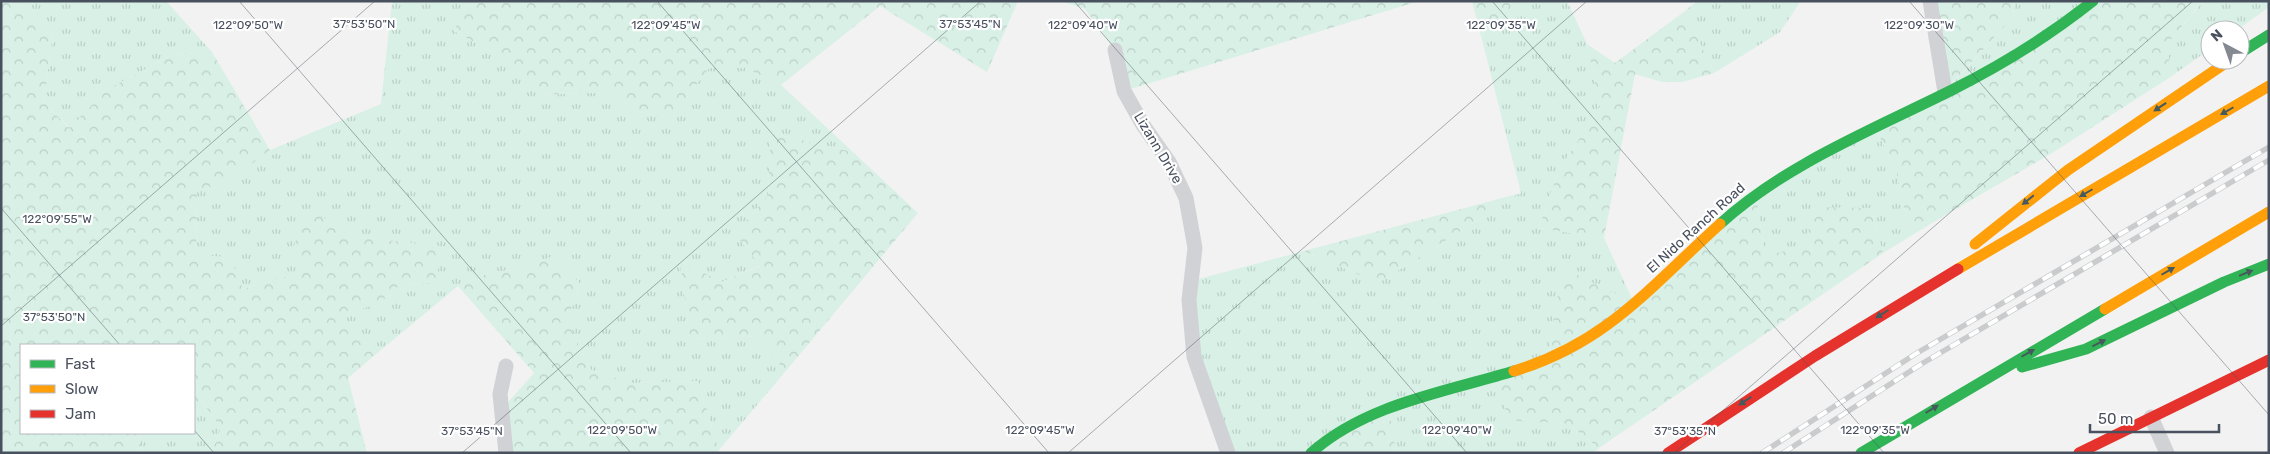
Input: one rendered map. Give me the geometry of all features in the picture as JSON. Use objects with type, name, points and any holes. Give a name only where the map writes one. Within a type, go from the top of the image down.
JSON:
[{"type":"main road","name":"El Nido Ranch Road","points":[[1310,453],[1335,433],[1389,408],[1527,367],[1577,346],[1613,322],[1650,290],[1699,242],[1756,194],[1838,146],[2019,54],[2072,19],[2093,1]]},
{"type":"main road","points":[[2250,46],[2269,34]]},
{"type":"main road","points":[[1924,288],[2042,188],[2102,145],[2215,70]]},
{"type":"main road","points":[[1668,453],[1772,383],[1924,288],[2269,86]]},
{"type":"main road","points":[[1861,453],[1986,377],[2269,212]]},
{"type":"main road","points":[[1986,377],[2086,349],[2224,282],[2269,264]]},
{"type":"main road","points":[[2079,453],[2151,416],[2269,360]]},
{"type":"street","points":[[1930,1],[1945,92]]},
{"type":"street","name":"Lizann Drive","points":[[1115,50],[1124,91],[1143,125],[1169,162],[1186,198],[1194,248],[1188,300],[1194,357],[1228,453]]},
{"type":"street","points":[[506,366],[500,394],[506,453]]},
{"type":"street","points":[[2151,416],[2167,453]]},
{"type":"green space","points":[[1,1],[17,1],[53,31],[44,102],[69,128],[108,89],[172,55],[212,52],[270,150],[226,184],[197,189],[196,255],[230,257],[243,289],[306,271],[291,252],[309,210],[358,237],[440,246],[437,283],[401,284],[376,306],[329,314],[375,355],[348,378],[367,453],[211,453],[221,428],[201,400],[195,403],[195,344],[20,344],[20,434],[142,434],[139,436],[143,453],[1,453]]},
{"type":"green space","points":[[17,1],[166,1],[212,52],[172,55],[108,89],[70,128],[44,102],[53,31]]},
{"type":"green space","points":[[392,1],[468,1],[454,31],[509,61],[540,95],[608,92],[638,112],[671,118],[709,68],[745,68],[781,85],[853,152],[771,133],[768,195],[735,234],[761,265],[722,282],[680,261],[690,339],[760,336],[785,372],[719,450],[698,381],[632,383],[591,370],[567,321],[580,284],[555,255],[524,269],[491,272],[458,286],[375,355],[328,314],[376,306],[401,284],[436,283],[440,246],[358,237],[309,210],[306,271],[242,289],[196,256],[197,189],[226,183],[270,150],[381,104]]},
{"type":"green space","points":[[468,1],[1018,1],[987,72],[880,6],[781,85],[745,68],[709,68],[671,118],[638,112],[608,92],[540,95],[509,61],[454,31]]},
{"type":"green space","points":[[1061,1],[1419,1],[1124,91],[1115,50],[1085,9]]},
{"type":"green space","points":[[1472,1],[1514,1],[1481,36]]},
{"type":"green space","points":[[1514,1],[1567,1],[1587,44],[1600,107],[1559,170],[1539,228],[1604,238],[1634,303],[1562,268],[1548,358],[1514,420],[1568,424],[1599,448],[1593,453],[1396,453],[1389,408],[1311,453],[1228,453],[1194,357],[1191,281],[1304,251],[1378,283],[1521,193],[1481,36]]},
{"type":"green space","points":[[1697,1],[1801,1],[1780,32],[1714,73],[1685,11]]},
{"type":"green space","points":[[1930,1],[2015,1],[2013,17],[1946,90],[2093,1],[2200,1],[2200,4],[2169,42],[2169,78],[2052,153],[1932,223],[1907,221],[1896,170],[1875,127],[1945,92]]},
{"type":"green space","points":[[2015,1],[2093,1],[1945,92],[2013,17]]},
{"type":"green space","points":[[2200,1],[2269,1],[2269,7],[2250,21],[2200,20],[2200,56],[2169,78],[2169,42],[2200,5]]},
{"type":"green space","points":[[1685,11],[1714,73],[1682,82],[1662,82],[1635,74],[1604,238],[1539,228],[1559,170],[1600,107],[1587,44],[1615,63]]},
{"type":"green space","points":[[1875,127],[1896,170],[1907,221],[1932,223],[1883,253],[1870,208],[1804,246],[1765,257],[1756,194]]},
{"type":"green space","points":[[771,133],[853,152],[918,213],[785,372],[760,336],[690,339],[680,261],[722,282],[760,266],[735,234],[768,195]]},
{"type":"green space","points":[[1521,193],[1378,283],[1304,251]]},
{"type":"green space","points":[[1756,194],[1765,256],[1804,246],[1815,207],[1870,208],[1883,253],[1599,448],[1568,424],[1508,420],[1498,376],[1548,358],[1562,267],[1634,303]]},
{"type":"green space","points":[[555,255],[580,284],[567,321],[591,370],[632,383],[698,381],[719,450],[717,453],[506,453],[501,410],[534,373],[458,286],[491,272],[524,269]]},
{"type":"green space","points":[[200,399],[221,428],[211,453],[143,453],[139,436],[142,434],[195,434],[195,402]]},
{"type":"green space","points":[[1389,408],[1396,453],[1311,453]]},
{"type":"railway","points":[[1762,453],[1917,353],[2269,147]]},
{"type":"railway","points":[[1783,453],[1923,363],[2269,160]]},
{"type":"traffic: fast","points":[[1720,224],[1773,183],[1801,166],[1989,70],[2042,38],[2093,1]]},
{"type":"traffic: fast","points":[[2250,47],[2269,35]]},
{"type":"traffic: fast","points":[[2022,367],[2086,349],[2224,282],[2269,264]]},
{"type":"traffic: fast","points":[[1861,453],[2105,309]]},
{"type":"traffic: fast","points":[[1311,453],[1333,436],[1356,422],[1381,411],[1434,393],[1514,371]]},
{"type":"traffic: slow","points":[[1975,244],[2068,170],[2215,70]]},
{"type":"traffic: slow","points":[[1958,269],[2269,86]]},
{"type":"traffic: slow","points":[[2105,309],[2269,212]]},
{"type":"traffic: slow","points":[[1514,371],[1547,359],[1576,345],[1602,329],[1649,290],[1720,224]]},
{"type":"traffic: jam","points":[[1668,453],[1815,356],[1958,269]]},
{"type":"traffic: jam","points":[[2079,453],[2269,360]]}]
